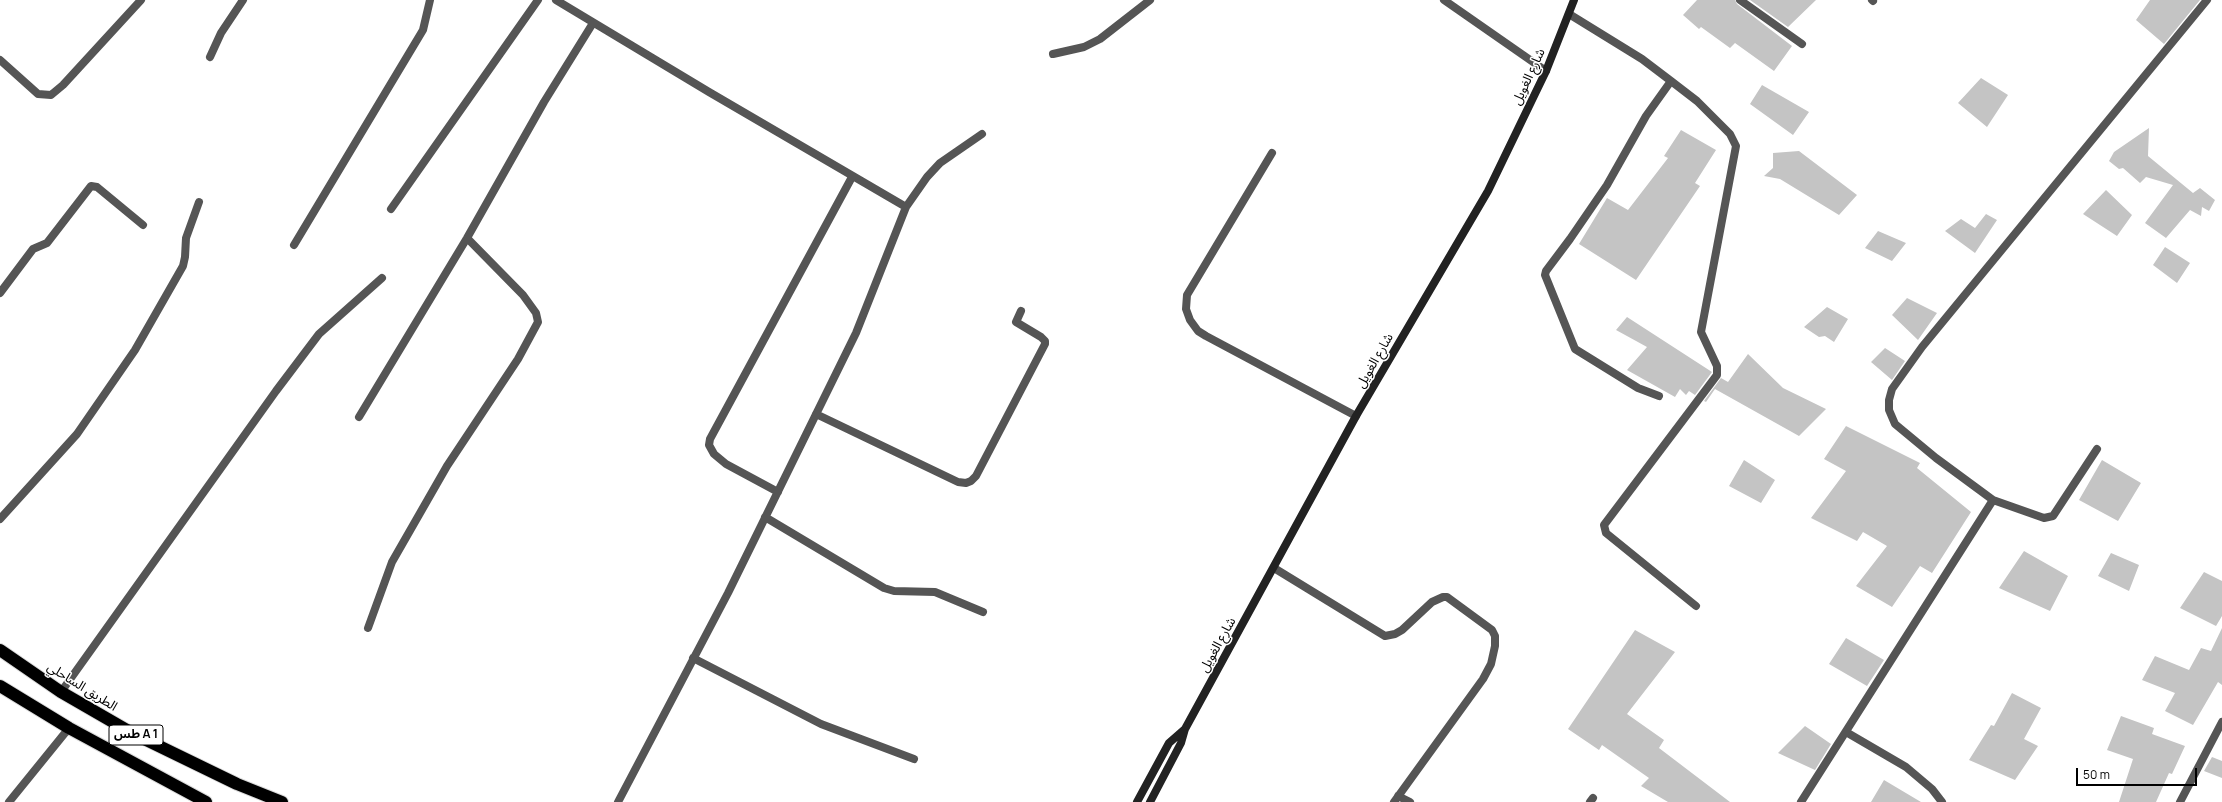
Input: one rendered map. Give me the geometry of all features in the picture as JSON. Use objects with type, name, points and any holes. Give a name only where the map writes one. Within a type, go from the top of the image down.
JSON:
[{"type":"highway","name":"الطريق الساحلي","points":[[0,650],[62,692],[132,733],[237,784],[282,802]]},
{"type":"highway","name":"طس A 1","points":[[0,686],[69,728],[206,802]]},
{"type":"street","points":[[0,60],[38,94],[51,95],[68,80],[141,0]]},
{"type":"street","points":[[210,57],[221,33],[243,0]]},
{"type":"street","points":[[294,245],[423,30],[430,0]]},
{"type":"street","points":[[391,209],[538,0]]},
{"type":"street","points":[[556,0],[852,177],[906,207]]},
{"type":"street","points":[[1053,54],[1084,47],[1100,39],[1150,0]]},
{"type":"street","points":[[1444,0],[1546,71]]},
{"type":"street","name":"شارع الغويل","points":[[1150,802],[1181,744],[1186,729],[1356,416],[1488,191],[1546,71],[1574,0]]},
{"type":"street","points":[[1740,0],[1802,44]]},
{"type":"street","points":[[2097,449],[2053,516],[2044,518],[1994,500],[1915,442],[1895,424],[1890,410],[1892,389],[1922,347],[2207,0]]},
{"type":"street","points":[[1569,14],[1642,59],[1697,101],[1730,134],[1736,146],[1701,332],[1717,366],[1717,375],[1604,525],[1606,533],[1696,606]]},
{"type":"street","points":[[359,417],[467,238],[544,102],[593,22]]},
{"type":"street","points":[[1659,396],[1638,388],[1575,348],[1545,276],[1546,271],[1570,239],[1607,184],[1646,116],[1671,81]]},
{"type":"street","points":[[618,802],[778,492],[856,333],[906,207],[927,177],[940,163],[982,134]]},
{"type":"street","points":[[1272,153],[1187,295],[1186,309],[1190,320],[1198,331],[1356,416]]},
{"type":"street","points":[[778,492],[726,464],[714,454],[709,445],[710,439],[852,177]]},
{"type":"street","points":[[0,293],[33,249],[47,243],[91,186],[97,187],[143,225]]},
{"type":"street","points":[[0,519],[77,434],[135,350],[183,266],[186,238],[198,202]]},
{"type":"street","points":[[368,628],[392,562],[447,466],[518,359],[538,322],[536,313],[523,295],[467,238]]},
{"type":"street","points":[[62,692],[276,391],[320,334],[382,278]]},
{"type":"street","points":[[816,414],[958,482],[966,483],[971,481],[976,476],[1045,344],[1045,341],[1041,337],[1016,322],[1021,312]]},
{"type":"street","points":[[1801,802],[1994,500]]},
{"type":"street","points":[[765,517],[884,588],[894,591],[935,592],[983,612]]},
{"type":"street","points":[[1274,568],[1385,636],[1395,634],[1402,630],[1432,602],[1443,597],[1447,597],[1492,630],[1495,636],[1495,646],[1491,664],[1484,679],[1396,799],[1410,802]]},
{"type":"street","points":[[693,658],[821,724],[914,760]]},
{"type":"street","points":[[2180,802],[2222,722]]},
{"type":"street","points":[[9,802],[69,728]]},
{"type":"street","name":"شارع الغويل","points":[[1137,802],[1169,742],[1186,729]]},
{"type":"street","points":[[1846,732],[1906,767],[1932,789],[1942,802]]},
{"type":"building","points":[[1697,0],[1735,0],[1737,4],[1792,46],[1774,71],[1735,43],[1730,48],[1701,27],[1699,29],[1683,15]]},
{"type":"building","points":[[1750,0],[1816,0],[1788,27]]},
{"type":"building","points":[[2150,0],[2200,0],[2164,44],[2136,20]]},
{"type":"building","points":[[1981,78],[2008,95],[1987,127],[1958,103]]},
{"type":"building","points":[[1762,85],[1809,112],[1793,135],[1750,104]]},
{"type":"building","points":[[2149,128],[2148,156],[2193,193],[2200,188],[2215,200],[2209,211],[2202,207],[2201,216],[2190,210],[2166,238],[2145,223],[2173,185],[2146,177],[2140,183],[2123,168],[2119,169],[2109,161],[2114,152]]},
{"type":"building","points":[[1681,130],[1716,150],[1695,183],[1700,186],[1636,280],[1579,244],[1607,198],[1628,210],[1668,158],[1664,156]]},
{"type":"building","points":[[1799,151],[1857,195],[1839,215],[1780,179],[1764,176],[1773,168],[1773,153]]},
{"type":"building","points":[[2106,190],[2132,215],[2117,236],[2083,214]]},
{"type":"building","points":[[1986,214],[1997,220],[1975,253],[1945,231],[1961,219],[1975,228]]},
{"type":"building","points":[[1878,231],[1906,243],[1892,261],[1865,248]]},
{"type":"building","points":[[2165,247],[2190,263],[2177,283],[2153,265]]},
{"type":"building","points":[[1907,298],[1937,313],[1918,340],[1892,315]]},
{"type":"building","points":[[1827,307],[1848,319],[1834,342],[1825,336],[1819,337],[1804,327]]},
{"type":"building","points":[[1627,317],[1712,372],[1695,395],[1689,391],[1686,395],[1680,389],[1675,397],[1627,370],[1647,347],[1616,330]]},
{"type":"building","points":[[1885,348],[1905,361],[1892,380],[1871,362]]},
{"type":"building","points":[[1748,354],[1783,388],[1826,409],[1799,436],[1715,389],[1706,402],[1704,401],[1721,378],[1728,382]]},
{"type":"building","points":[[1846,426],[1920,463],[1917,468],[1971,512],[1932,573],[1920,566],[1892,607],[1856,586],[1887,546],[1863,532],[1857,541],[1811,518],[1846,471],[1824,459]]},
{"type":"building","points":[[1744,460],[1775,480],[1761,503],[1729,486]]},
{"type":"building","points":[[2102,460],[2141,483],[2118,521],[2079,500]]},
{"type":"building","points":[[2024,551],[2068,576],[2050,611],[1999,588]]},
{"type":"building","points":[[2111,553],[2139,565],[2129,591],[2098,576]]},
{"type":"building","points":[[2204,572],[2222,581],[2222,616],[2216,626],[2180,608]]},
{"type":"building","points":[[2222,628],[2222,685],[2218,682],[2193,725],[2165,711],[2175,693],[2142,680],[2155,656],[2189,670],[2201,648],[2211,651]]},
{"type":"building","points":[[1635,630],[1675,652],[1627,714],[1664,740],[1659,748],[1730,802],[1668,802],[1641,786],[1649,778],[1602,745],[1599,750],[1568,729]]},
{"type":"building","points":[[1846,638],[1884,660],[1867,686],[1829,664]]},
{"type":"building","points":[[2012,693],[2041,708],[2024,739],[2038,746],[2015,780],[1969,760],[1991,725],[1994,726]]},
{"type":"building","points":[[2121,716],[2154,728],[2152,734],[2185,746],[2172,774],[2169,773],[2156,802],[2119,802],[2133,759],[2107,750]]},
{"type":"building","points":[[1805,726],[1831,744],[1815,770],[1778,753]]},
{"type":"building","points":[[2212,757],[2222,761],[2222,778],[2204,771]]},
{"type":"building","points":[[1884,780],[1921,802],[1871,802]]}]
